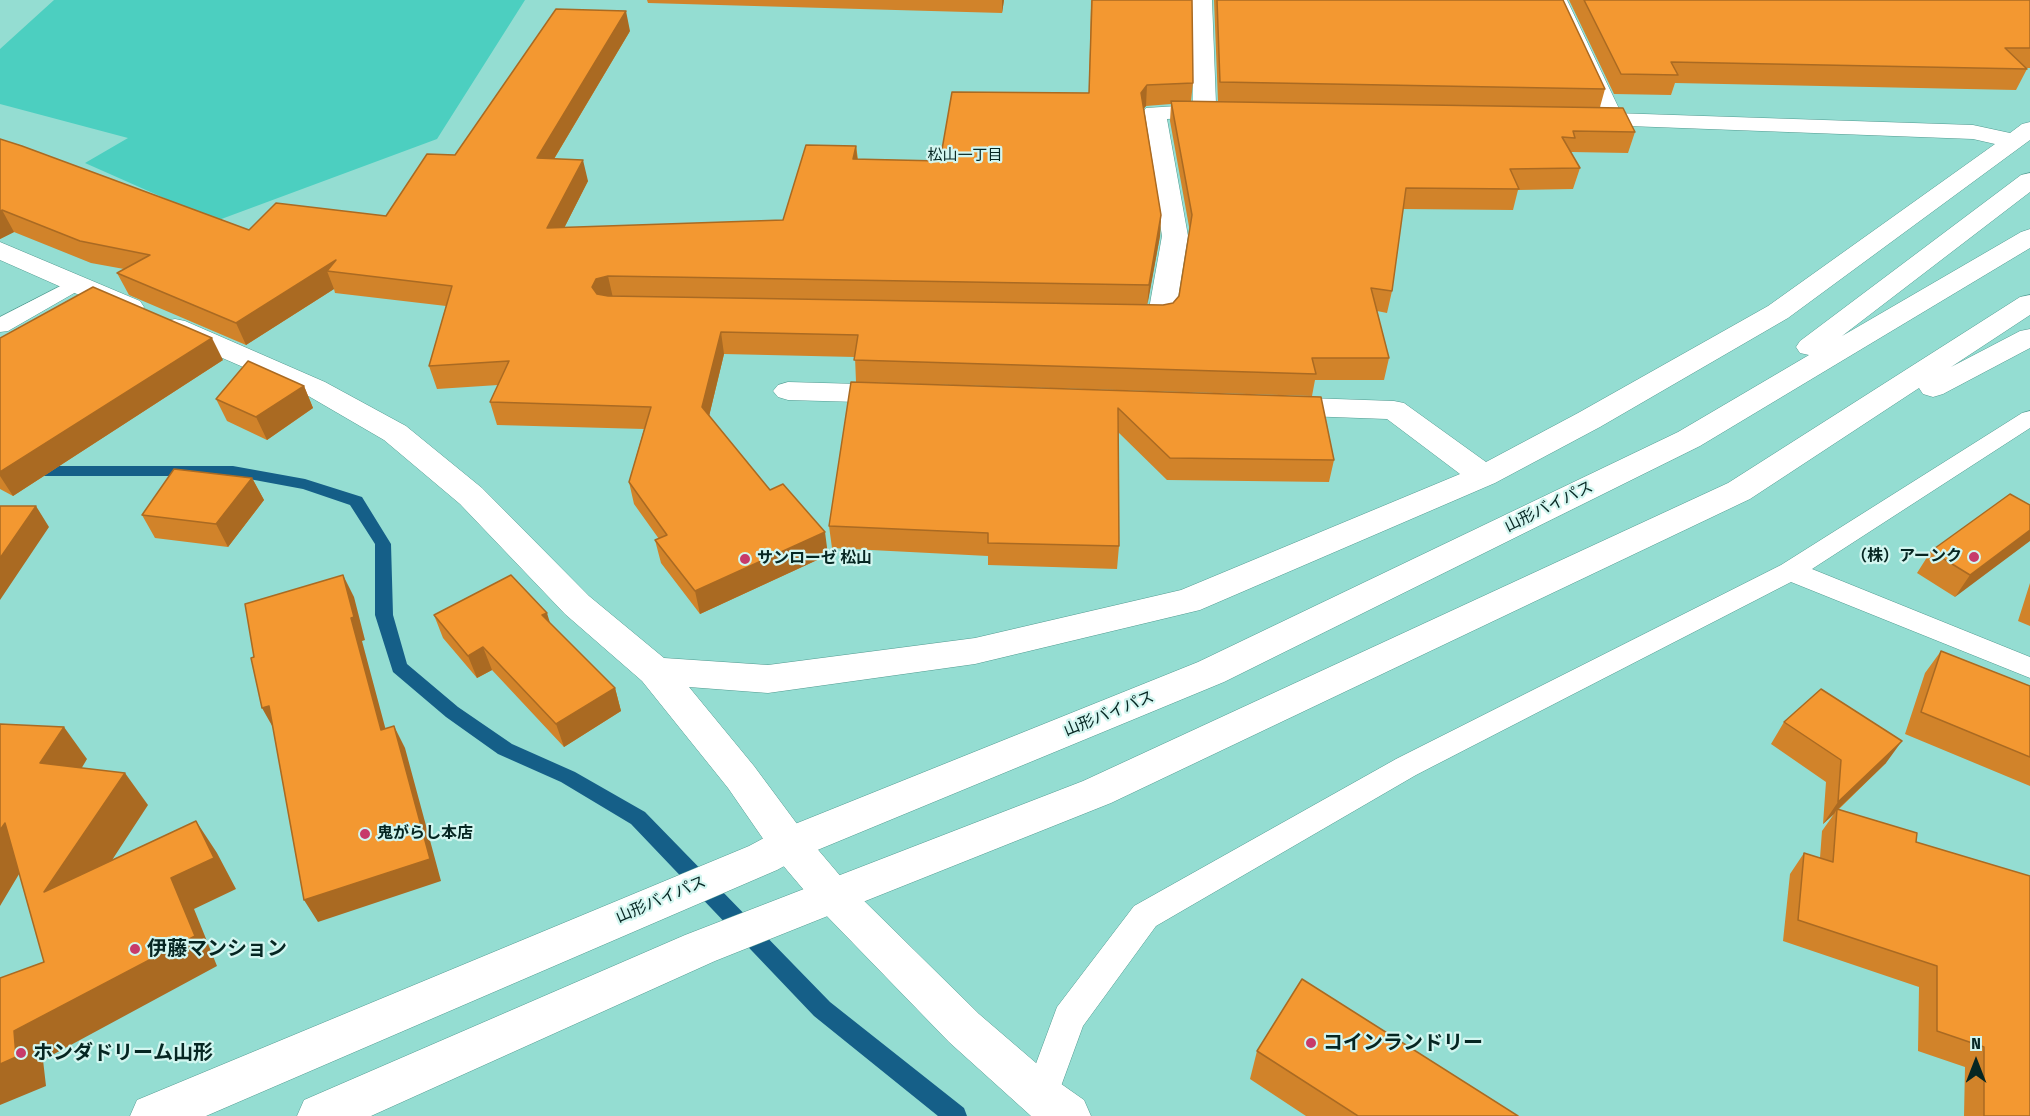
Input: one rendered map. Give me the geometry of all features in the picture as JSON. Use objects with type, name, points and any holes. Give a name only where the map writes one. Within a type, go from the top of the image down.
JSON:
[{"type":"main road","points":[[1202,0],[1205,111]]},
{"type":"main road","points":[[1101,316],[1161,317],[1175,236],[1154,113],[1240,112]]},
{"type":"main road","points":[[1557,118],[2023,135]]},
{"type":"main road","points":[[655,671],[768,679],[975,651],[1188,601],[1484,476],[1589,420],[1778,312],[2023,135]]},
{"type":"main road","points":[[1689,439],[2030,180]]},
{"type":"main road","name":"山形バイパス","points":[[153,1116],[776,851],[1211,672],[1689,439],[2030,237]]},
{"type":"main road","points":[[0,250],[315,388],[395,433],[471,496],[577,605],[655,671],[741,777],[776,851],[834,897],[964,1028],[1054,1106]]},
{"type":"main road","points":[[1739,491],[2030,303]]},
{"type":"main road","points":[[320,1116],[700,948],[1097,792],[1739,491],[2030,337]]},
{"type":"main road","points":[[788,391],[918,395]]},
{"type":"main road","points":[[1252,405],[1394,410],[1484,476]]},
{"type":"lane","points":[[1560,0],[1615,119]]},
{"type":"lane","points":[[0,326],[76,284]]},
{"type":"lane","points":[[1054,1106],[1069,1018],[1145,916],[1406,767],[1790,571],[2030,418]]},
{"type":"lane","points":[[1790,571],[2030,668]]},
{"type":"shaded area","points":[[54,0],[525,0],[437,139],[216,221],[85,163],[128,138],[0,104],[0,49]]},
{"type":"building","points":[[1092,0],[1192,0],[1193,83],[1147,85],[1141,93],[1161,215],[1149,285],[608,276],[596,279],[592,287],[597,294],[608,296],[1163,305],[1173,303],[1179,296],[1192,215],[1171,101],[1623,108],[1635,132],[1573,131],[1575,138],[1562,137],[1580,168],[1510,169],[1519,189],[1406,188],[1392,291],[1371,288],[1389,358],[1312,358],[1316,374],[854,360],[858,335],[721,332],[702,407],[770,490],[783,484],[825,532],[695,591],[655,540],[667,535],[629,482],[651,407],[490,402],[509,361],[429,366],[452,286],[327,271],[336,260],[236,323],[117,273],[150,255],[80,241],[2,210],[0,212],[0,139],[249,230],[276,203],[386,216],[427,154],[455,155],[556,9],[626,11],[537,158],[583,160],[547,228],[783,220],[806,145],[856,146],[853,159],[940,161],[952,92],[1089,93]]},
{"type":"building","points":[[1217,0],[1563,0],[1605,89],[1220,82]]},
{"type":"building","points":[[1584,0],[2030,0],[2030,48],[2005,48],[2027,69],[1671,62],[1678,75],[1621,74]]},
{"type":"building","points":[[93,287],[212,338],[0,472],[0,338]]},
{"type":"building","points":[[248,361],[304,386],[256,417],[216,399]]},
{"type":"building","points":[[851,382],[1321,397],[1334,460],[1170,458],[1118,408],[1119,546],[988,543],[988,533],[829,526]]},
{"type":"building","points":[[174,469],[252,478],[216,524],[142,515]]},
{"type":"building","points":[[2010,494],[2030,505],[2030,530],[1970,575],[1931,551]]},
{"type":"building","points":[[0,506],[36,506],[0,558]]},
{"type":"building","points":[[343,575],[354,617],[351,618],[381,730],[394,726],[430,859],[304,900],[269,706],[262,708],[251,658],[254,657],[245,604]]},
{"type":"building","points":[[511,575],[547,613],[542,615],[615,688],[556,724],[483,647],[468,656],[434,615]]},
{"type":"building","points":[[1941,651],[2030,686],[2030,757],[1921,712]]},
{"type":"building","points":[[1821,689],[1902,741],[1838,802],[1841,760],[1784,722]]},
{"type":"building","points":[[0,724],[64,727],[40,763],[125,773],[44,892],[196,821],[214,858],[171,878],[195,936],[14,1031],[16,1057],[0,1064],[0,978],[44,962],[5,823],[0,830]]},
{"type":"building","points":[[1837,809],[1917,833],[1916,842],[2030,876],[2030,1116],[1984,1116],[1984,1047],[1937,1031],[1937,966],[1798,920],[1804,853],[1833,862]]},
{"type":"building","points":[[1302,979],[1518,1116],[1358,1116],[1257,1051]]},
{"type":"waterway","points":[[0,471],[233,471],[305,484],[356,501],[383,544],[384,615],[399,667],[452,712],[505,749],[568,777],[638,818],[822,1009],[956,1116]]},
{"type":"place","name":"（株）アーンク","points":[[1974,557]]},
{"type":"place","name":"サンローゼ 松山","points":[[745,559]]},
{"type":"place","name":"鬼がらし本店","points":[[365,834]]},
{"type":"place","name":"伊藤マンション","points":[[135,949]]},
{"type":"place","name":"コインランドリー","points":[[1311,1043]]},
{"type":"place","name":"ホンダドリーム山形","points":[[21,1053]]},
{"type":"district","name":"松山一丁目","points":[[965,156]]}]
